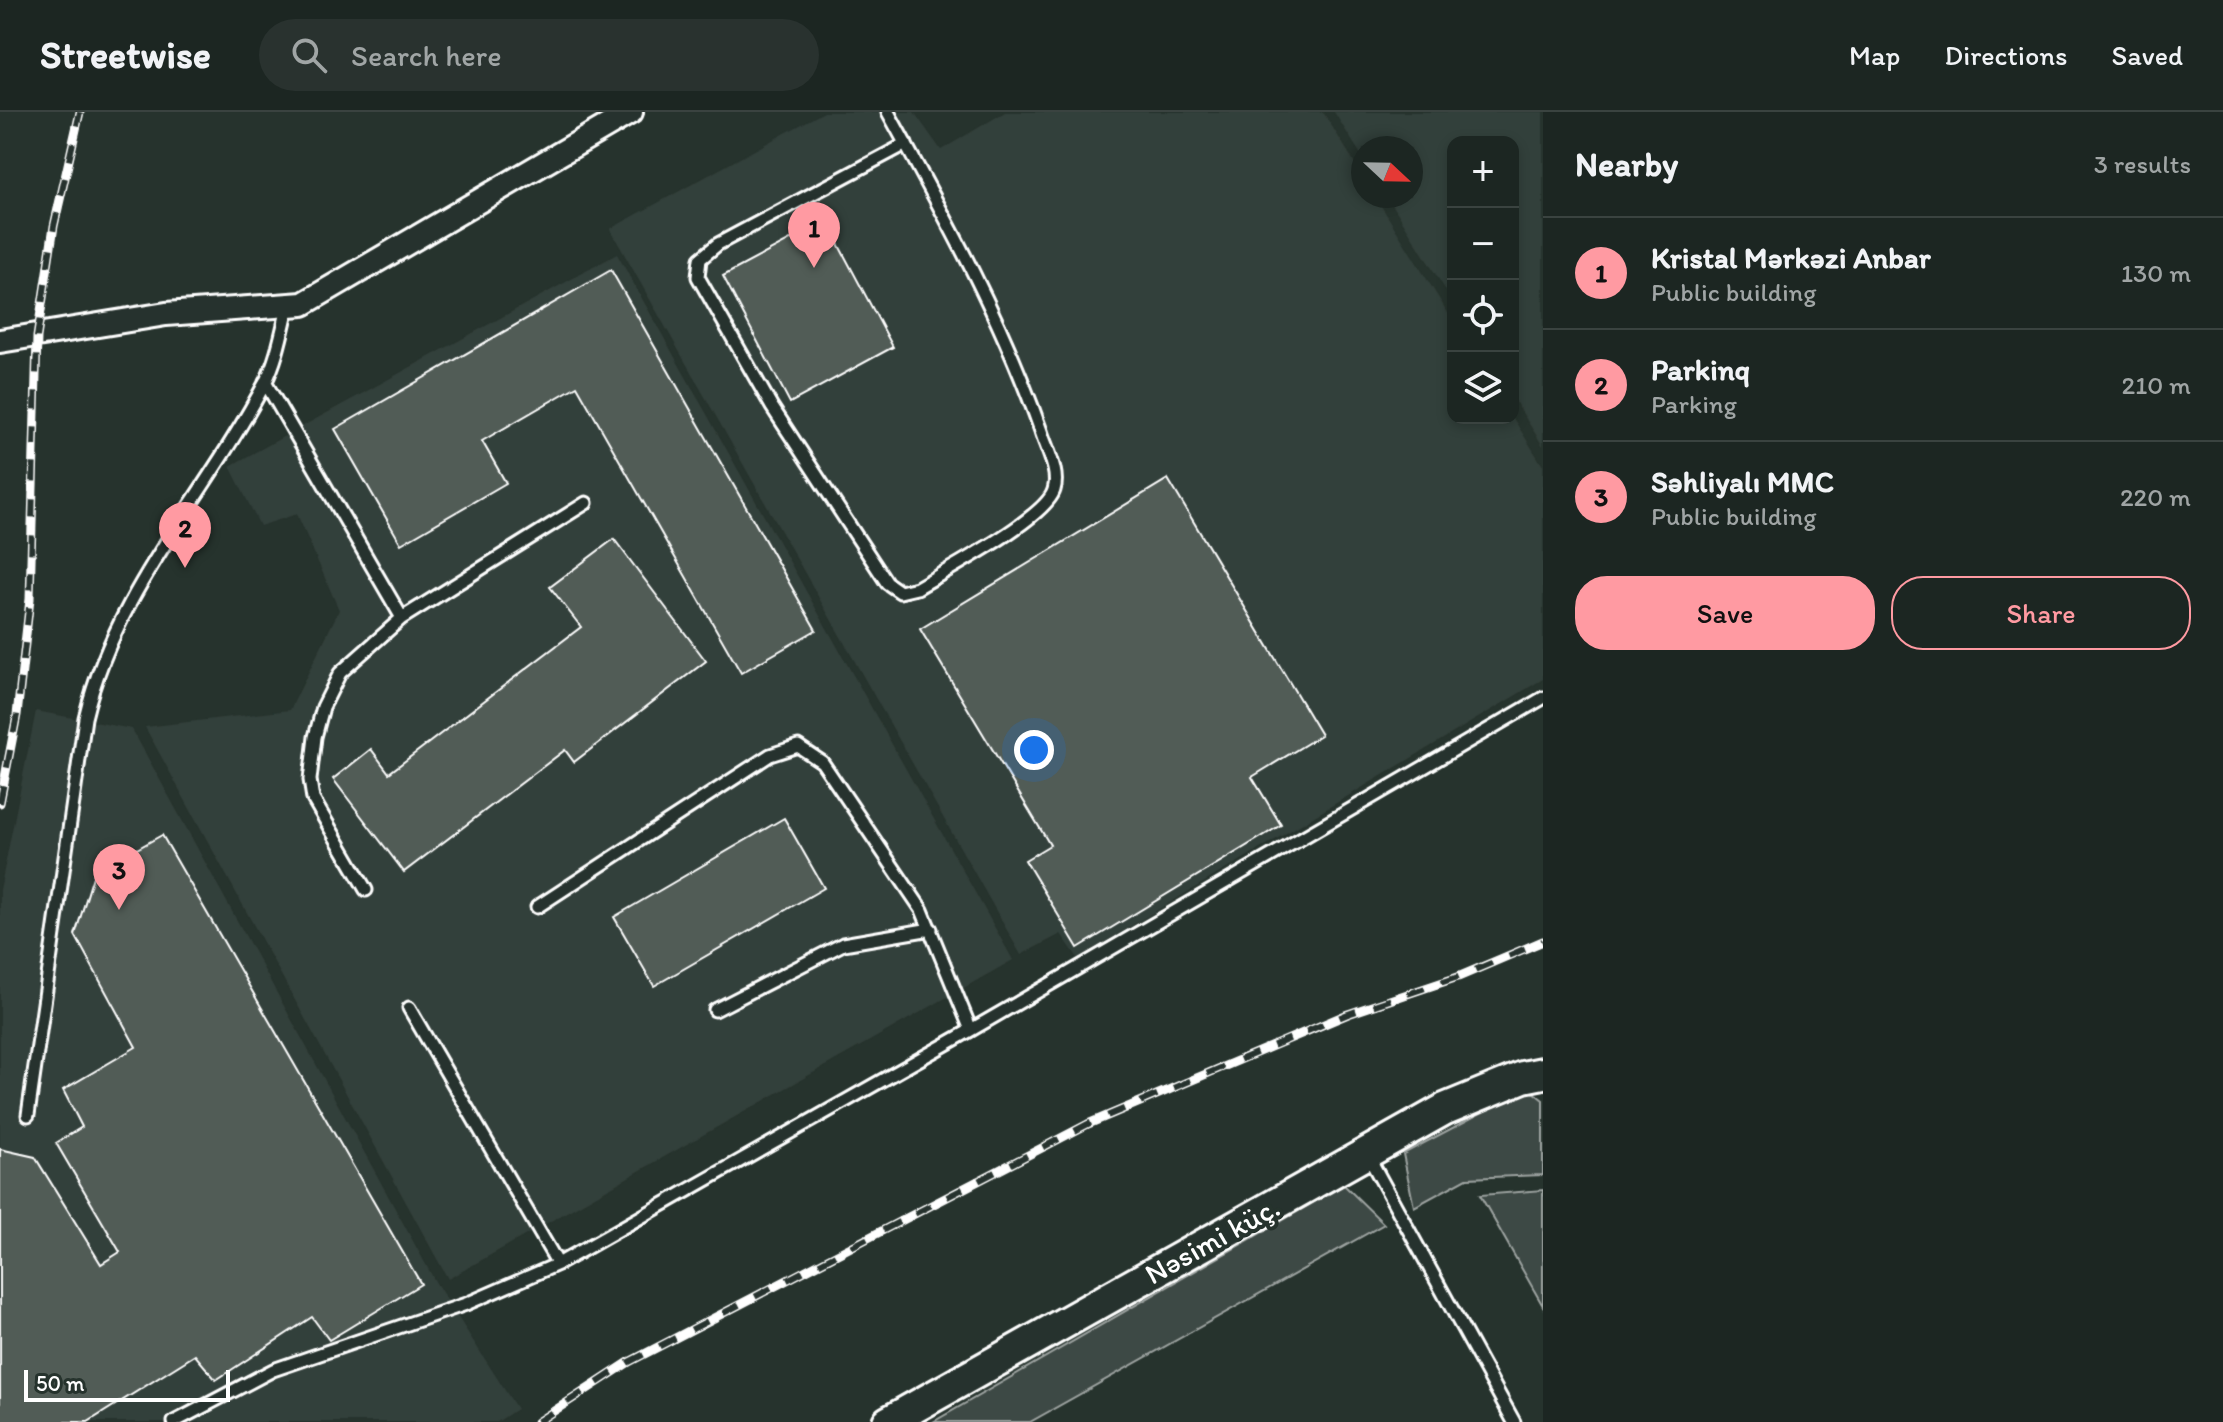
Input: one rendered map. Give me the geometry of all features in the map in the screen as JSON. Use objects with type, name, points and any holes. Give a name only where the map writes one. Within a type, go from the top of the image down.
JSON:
[{"type":"street","points":[[0,341],[166,314],[288,307],[323,294],[631,112]]},
{"type":"street","name":"Nəsimi küç.","points":[[888,1422],[1470,1097],[1543,1073]]},
{"type":"lane","points":[[888,112],[906,144],[949,223],[1020,370],[1054,471],[1054,490],[1039,513],[917,588],[900,592],[887,583],[772,407],[698,277],[700,259],[718,244],[906,144]]},
{"type":"lane","points":[[28,1115],[85,718],[95,679],[122,612],[265,382],[288,307]]},
{"type":"lane","points":[[265,382],[402,618]]},
{"type":"lane","points":[[366,890],[313,799],[310,780],[315,737],[323,707],[340,673],[402,618],[586,503]]},
{"type":"lane","points":[[174,1422],[273,1370],[466,1304],[558,1264],[971,1030],[1543,698]]},
{"type":"lane","points":[[537,907],[770,755],[798,746],[812,752],[822,762],[922,910],[971,1030]]},
{"type":"lane","points":[[715,1010],[843,944],[931,929]]},
{"type":"lane","points":[[409,1008],[558,1264]]},
{"type":"lane","points":[[1367,1154],[1514,1422]]},
{"type":"shaded area","points":[[824,112],[914,112],[941,150],[1005,112],[1323,112],[1351,157],[1351,208],[1382,208],[1447,311],[1447,424],[1517,424],[1543,466],[1543,679],[1078,958],[1061,934],[1021,955],[610,229]]},
{"type":"shaded area","points":[[1334,112],[1543,112],[1543,446],[1519,408],[1519,136],[1447,136],[1447,292],[1394,208],[1423,208],[1423,136],[1351,136],[1351,139]]},
{"type":"shaded area","points":[[617,254],[1013,960],[448,1279],[145,727],[290,710],[339,610],[297,514],[260,526],[230,466]]},
{"type":"shaded area","points":[[36,711],[132,729],[436,1283],[517,1409],[497,1422],[0,1422],[0,890]]},
{"type":"shaded area","points":[[1533,1092],[1543,1100],[1543,1175],[1467,1178],[1414,1207],[1403,1154],[1517,1094]]},
{"type":"shaded area","points":[[1344,1185],[1384,1224],[1030,1422],[933,1422]]},
{"type":"shaded area","points":[[1543,1190],[1543,1306],[1480,1195]]},
{"type":"building","points":[[826,221],[893,347],[790,403],[723,276]]},
{"type":"building","points":[[611,270],[816,630],[741,673],[577,386],[482,441],[506,483],[401,544],[335,429]]},
{"type":"building","points":[[1168,479],[1321,735],[1252,777],[1281,825],[1078,948],[1025,860],[1050,845],[920,629]]},
{"type":"building","points":[[614,539],[706,661],[574,762],[565,750],[404,872],[333,779],[371,749],[389,773],[581,627],[550,587]]},
{"type":"building","points":[[784,818],[824,888],[654,986],[614,917]]},
{"type":"building","points":[[162,835],[421,1284],[329,1340],[312,1317],[216,1380],[195,1355],[88,1422],[0,1422],[0,1149],[35,1157],[101,1264],[120,1252],[56,1143],[82,1127],[63,1090],[136,1047],[75,935],[94,873]]},
{"type":"railway","points":[[0,803],[17,715],[30,599],[37,337],[54,226],[80,112]]},
{"type":"railway","points":[[537,1422],[629,1362],[1088,1124],[1348,1014],[1458,977],[1543,941]]},
{"type":"place","name":"Kristal Mərkəzi Anbar","points":[[814,268]]},
{"type":"place","name":"Parkinq","points":[[185,568]]},
{"type":"place","name":"Səhliyalı MMC","points":[[119,910]]}]
